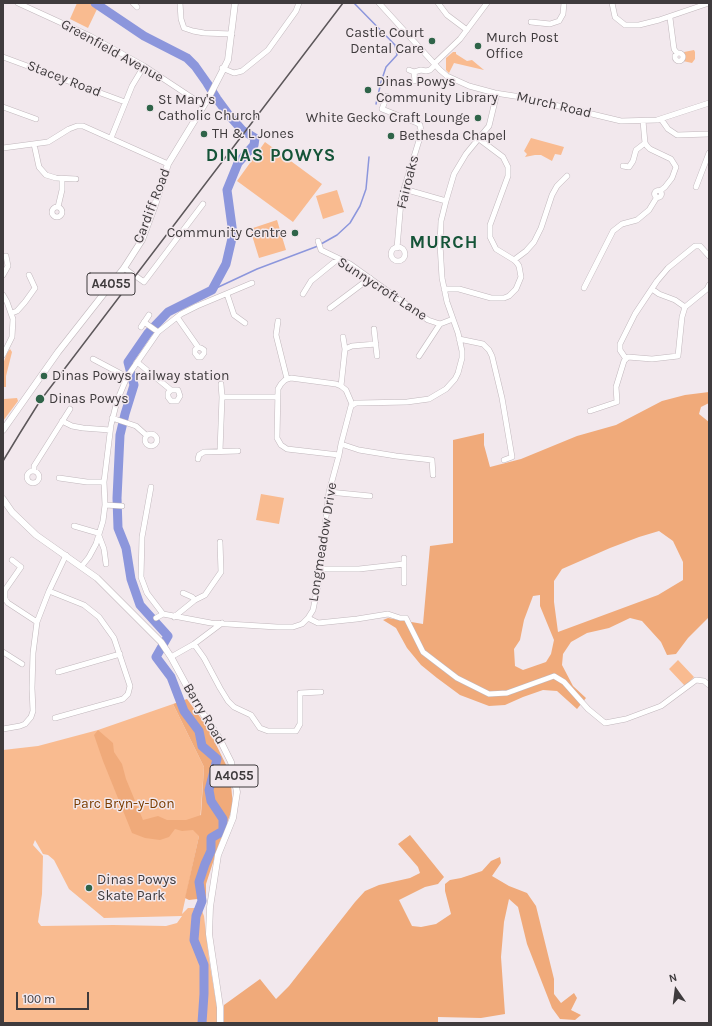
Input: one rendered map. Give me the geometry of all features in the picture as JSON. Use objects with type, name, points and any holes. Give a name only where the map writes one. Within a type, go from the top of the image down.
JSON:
[{"type":"main road","name":"Cardiff Road","points":[[3,430],[58,352],[124,268],[142,240],[156,205],[168,164],[216,84],[222,68],[228,60],[235,3]]},
{"type":"main road","name":"Barry Road","points":[[3,499],[12,512],[36,535],[97,578],[161,642],[166,648],[196,703],[219,738],[232,762],[237,792],[232,818],[218,855],[210,907],[209,934],[220,1007],[220,1023]]},
{"type":"street","name":"Greenfield Avenue","points":[[18,3],[90,36],[144,66],[203,105]]},
{"type":"street","points":[[180,3],[181,19],[184,28],[204,33],[232,34]]},
{"type":"street","points":[[222,68],[234,73],[242,71],[268,50],[296,12],[299,3],[303,3]]},
{"type":"street","name":"Murch Road","points":[[379,3],[434,64],[455,81],[498,93],[521,97],[621,121],[661,119],[709,103]]},
{"type":"street","points":[[438,3],[447,15],[468,30]]},
{"type":"street","points":[[415,81],[411,71],[430,70],[434,64],[468,30],[487,3]]},
{"type":"street","points":[[531,22],[550,24],[558,21],[563,14],[564,3]]},
{"type":"street","points":[[612,3],[616,17],[625,25],[639,25],[670,18],[702,4],[709,3]]},
{"type":"street","points":[[670,18],[674,48],[677,53]]},
{"type":"street","name":"Stacey Road","points":[[3,57],[125,102]]},
{"type":"street","points":[[111,138],[132,86],[144,66]]},
{"type":"street","points":[[339,454],[287,449],[281,445],[277,438],[278,389],[287,379],[296,378],[341,386],[349,393],[352,404],[420,401],[429,399],[440,393],[451,384],[458,373],[462,358],[462,351],[442,278],[440,244],[441,221],[451,182],[458,166],[489,126],[498,93]]},
{"type":"street","name":"Fairoaks","points":[[388,96],[382,109],[413,121],[420,125],[421,128],[421,134],[401,201],[398,248]]},
{"type":"street","points":[[3,107],[36,119]]},
{"type":"street","points":[[661,119],[668,129],[677,135],[709,134]]},
{"type":"street","points":[[584,288],[613,231],[622,224],[637,220],[649,210],[657,197],[661,195],[660,191],[665,188],[672,178],[676,167],[672,159],[650,149],[645,143],[643,121]]},
{"type":"street","points":[[3,148],[48,142],[69,129],[77,126],[83,126],[168,164]]},
{"type":"street","points":[[444,289],[459,288],[491,298],[504,298],[516,290],[521,277],[519,266],[514,260],[496,249],[491,241],[489,231],[508,176],[508,167],[503,157],[479,139]]},
{"type":"street","points":[[623,166],[629,167],[633,162],[636,150],[645,143]]},
{"type":"street","points":[[34,144],[40,167],[46,175],[62,179],[76,179]]},
{"type":"street","points":[[696,187],[709,153]]},
{"type":"street","points":[[514,260],[526,251],[534,242],[541,228],[552,195],[557,186],[567,176]]},
{"type":"street","points":[[58,207],[62,190],[62,179]]},
{"type":"street","points":[[404,189],[446,201]]},
{"type":"street","points":[[138,277],[144,282],[203,204]]},
{"type":"street","name":"Sunnycroft Lane","points":[[318,241],[322,250],[350,264],[428,320],[440,324],[453,319]]},
{"type":"street","points":[[626,358],[620,350],[620,344],[635,314],[668,268],[695,246],[700,246],[709,256]]},
{"type":"street","points":[[3,275],[8,266],[6,256]]},
{"type":"street","points":[[303,294],[312,281],[338,259]]},
{"type":"street","points":[[124,268],[132,274]]},
{"type":"street","points":[[12,312],[17,311],[35,288],[29,275]]},
{"type":"street","points":[[330,308],[370,278]]},
{"type":"street","points":[[81,567],[89,557],[96,544],[102,521],[105,505],[104,482],[110,430],[116,401],[127,377],[155,329],[178,317],[189,309],[252,284]]},
{"type":"street","points":[[626,358],[652,359],[678,356],[682,317],[685,307],[709,285]]},
{"type":"street","points":[[652,289],[659,294],[675,300],[685,307]]},
{"type":"street","points":[[227,294],[234,315],[245,323]]},
{"type":"street","points":[[3,295],[14,319],[12,337],[3,354]]},
{"type":"street","points":[[149,315],[142,324],[155,329]]},
{"type":"street","points":[[178,317],[198,348]]},
{"type":"street","points":[[278,322],[276,335],[287,379]]},
{"type":"street","points":[[419,356],[440,324]]},
{"type":"street","points":[[374,329],[377,356]]},
{"type":"street","points":[[341,386],[345,349],[343,337]]},
{"type":"street","points":[[459,339],[483,344],[492,356],[502,398],[512,457],[504,460]]},
{"type":"street","points":[[345,349],[352,346],[376,344]]},
{"type":"street","points":[[590,411],[618,402],[616,387],[626,358]]},
{"type":"street","points":[[93,359],[127,377]]},
{"type":"street","points":[[137,362],[171,390]]},
{"type":"street","points":[[220,451],[221,384]]},
{"type":"street","points":[[222,397],[277,397]]},
{"type":"street","name":"Longmeadow Drive","points":[[308,618],[313,610],[329,492],[339,454],[340,444],[352,404]]},
{"type":"street","points":[[34,471],[34,466],[70,409]]},
{"type":"street","points":[[112,418],[136,426],[146,435]]},
{"type":"street","points":[[62,421],[72,426],[110,430]]},
{"type":"street","points":[[340,444],[360,450],[432,460],[433,475]]},
{"type":"street","points":[[198,459],[199,455],[203,453],[238,451]]},
{"type":"street","points":[[59,478],[87,482],[104,482]]},
{"type":"street","points":[[151,487],[142,537],[141,577],[147,593],[163,614],[174,617],[222,623],[286,627],[298,625],[308,618],[318,623],[332,623],[388,614],[400,618],[406,618],[423,652],[457,678],[489,694],[507,693],[554,676],[564,682],[588,709],[606,723],[626,719],[661,706],[696,680],[704,681],[709,685]]},
{"type":"street","points":[[329,492],[370,496]]},
{"type":"street","points":[[105,505],[122,506]]},
{"type":"street","points":[[74,526],[98,533]]},
{"type":"street","points":[[98,533],[104,549],[106,564]]},
{"type":"street","points":[[174,617],[195,600],[206,595],[221,572],[220,542]]},
{"type":"street","points":[[3,729],[25,724],[32,715],[33,657],[37,622],[49,591],[66,555]]},
{"type":"street","points":[[404,558],[404,583]]},
{"type":"street","points":[[12,560],[21,567],[5,590],[5,599],[37,622]]},
{"type":"street","points":[[319,569],[359,569],[404,564]]},
{"type":"street","points":[[49,591],[84,605],[96,614],[114,636],[130,682],[130,690],[127,696],[56,718]]},
{"type":"street","points":[[183,593],[195,600]]},
{"type":"street","points":[[156,618],[163,614]]},
{"type":"street","points":[[171,657],[194,644],[222,623]]},
{"type":"street","points":[[194,644],[204,658],[228,701],[234,707],[251,715],[260,728],[268,731],[296,731],[300,724],[300,693],[322,692]]},
{"type":"street","points":[[3,652],[22,664]]},
{"type":"street","points":[[58,672],[120,654]]},
{"type":"green space","points":[[77,3],[92,3],[98,7],[88,28],[70,19]]},
{"type":"green space","points":[[694,50],[695,59],[692,63],[683,61],[685,60],[684,52]]},
{"type":"green space","points":[[453,52],[456,52],[456,54],[467,61],[472,60],[484,70],[454,63],[449,73],[446,70],[446,58]]},
{"type":"green space","points":[[531,138],[564,147],[561,155],[555,154],[552,161],[541,155],[525,157],[527,154],[524,151]]},
{"type":"green space","points":[[265,142],[322,184],[293,222],[237,181]]},
{"type":"green space","points":[[337,190],[344,212],[323,219],[316,196]]},
{"type":"green space","points":[[277,220],[286,250],[259,258],[250,229]]},
{"type":"green space","points":[[10,349],[12,352],[6,376],[6,387],[4,387],[3,364]]},
{"type":"green space","points":[[709,392],[709,403],[701,407],[699,414],[709,422],[709,617],[688,638],[676,654],[667,655],[661,642],[642,621],[630,618],[609,628],[587,633],[571,642],[563,654],[562,665],[573,686],[586,698],[577,709],[557,691],[543,690],[505,705],[489,706],[460,695],[421,665],[407,648],[396,628],[383,620],[388,618],[423,624],[430,546],[453,543],[453,440],[484,433],[484,445],[490,467],[521,459],[577,436],[616,425],[662,401],[685,395]],"holes":[[[659,531],[673,541],[683,562],[683,580],[658,595],[558,632],[554,602],[554,581],[562,569],[610,548]],[[540,595],[540,606],[554,640],[551,654],[546,662],[523,670],[515,666],[514,649],[520,640],[524,620],[533,596]]]},
{"type":"green space","points":[[17,398],[18,401],[3,421],[4,399]]},
{"type":"green space","points":[[261,494],[284,498],[279,524],[256,520]]},
{"type":"green space","points":[[678,660],[694,677],[685,686],[669,669]]},
{"type":"green space","name":"Parc Bryn-y-Don","points":[[187,699],[208,728],[230,773],[233,807],[206,884],[206,898],[189,900],[185,898],[199,836],[193,830],[182,831],[175,829],[169,837],[160,840],[145,838],[132,833],[94,735],[98,730],[113,743],[114,752],[122,764],[126,779],[143,820],[158,816],[167,820],[186,820],[201,815],[204,767],[173,704]]},
{"type":"green space","name":"Parc Bryn-y-Don","points":[[173,704],[204,767],[199,836],[182,914],[188,908],[197,908],[202,911],[204,916],[217,1008],[217,1023],[3,1023],[3,750],[38,746],[98,730]],"holes":[[[35,840],[43,854],[48,855],[54,860],[69,889],[104,918],[182,916],[177,923],[166,926],[41,926],[38,922],[42,894],[43,856],[33,845]]]},
{"type":"green space","points":[[410,835],[444,877],[438,884],[425,887],[399,900],[412,926],[421,927],[436,924],[451,914],[445,891],[445,884],[450,880],[482,871],[491,861],[500,857],[501,863],[492,876],[509,886],[527,893],[536,906],[554,979],[554,994],[561,1003],[574,993],[577,998],[571,1010],[581,1015],[575,1020],[560,1019],[552,1008],[527,944],[518,907],[509,899],[504,922],[501,957],[505,1014],[481,1018],[438,1017],[438,1023],[224,1023],[224,1005],[260,979],[276,999],[289,986],[365,891],[379,885],[410,878],[420,873],[418,867],[398,844]]},
{"type":"waterway","points":[[95,3],[144,36],[187,58],[195,66],[228,114],[242,130],[255,138],[254,145],[238,163],[227,190],[233,234],[226,264],[212,290],[168,312],[148,333],[128,362],[134,385],[120,435],[117,498],[118,528],[126,548],[131,579],[140,605],[168,636],[156,657],[171,677],[184,711],[199,731],[202,746],[217,759],[209,790],[211,801],[223,819],[223,831],[211,838],[211,851],[199,882],[202,901],[196,916],[194,940],[204,965],[202,1023]]},
{"type":"waterway","points":[[354,3],[395,45],[397,55],[386,67],[376,104]]},
{"type":"waterway","points":[[321,244],[337,235],[350,223],[360,206],[366,189],[369,157]]},
{"type":"waterway","points":[[212,290],[257,269],[318,246]]},
{"type":"railway","points":[[3,461],[40,401],[343,3]]},
{"type":"place","name":"Castle Court Dental Care","points":[[432,41]]},
{"type":"place","name":"Murch Post Office","points":[[478,46]]},
{"type":"place","name":"Dinas Powys Community Library","points":[[368,90]]},
{"type":"place","name":"St Mary's Catholic Church","points":[[150,108]]},
{"type":"place","name":"White Gecko Craft Lounge","points":[[478,118]]},
{"type":"place","name":"TH & L Jones","points":[[204,134]]},
{"type":"place","name":"Bethesda Chapel","points":[[391,136]]},
{"type":"place","name":"Community Centre","points":[[295,233]]},
{"type":"place","name":"Dinas Powys railway station","points":[[44,376]]},
{"type":"place","name":"Dinas Powys","points":[[40,399]]},
{"type":"place","name":"Dinas Powys Skate Park","points":[[89,888]]},
{"type":"district","name":"DINAS POWYS","points":[[271,156]]},
{"type":"district","name":"MURCH","points":[[444,243]]}]
